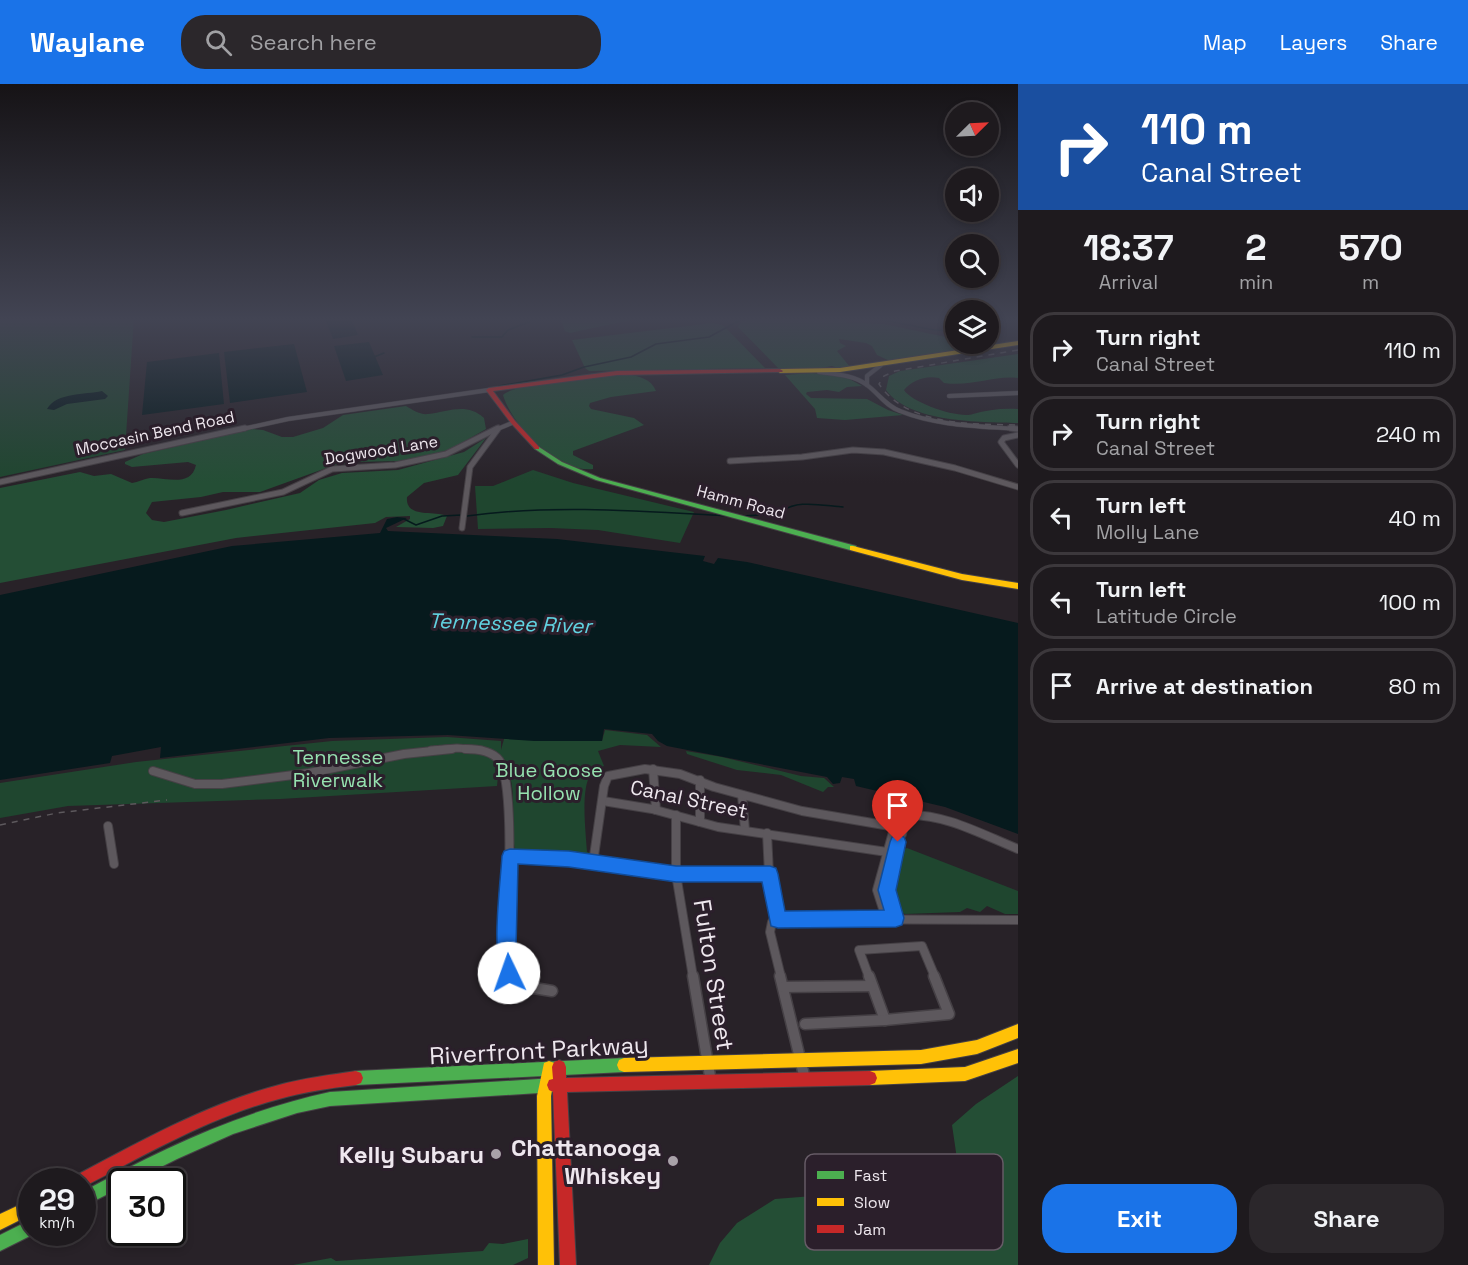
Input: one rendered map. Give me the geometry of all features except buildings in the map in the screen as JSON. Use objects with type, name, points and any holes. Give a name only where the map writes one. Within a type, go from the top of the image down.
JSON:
[{"type":"main road","name":"Moccasin Bend Road","points":[[489,390],[616,373]]},
{"type":"main road","name":"Hamm Road","points":[[489,390],[520,434],[538,451],[566,468],[598,479],[962,577],[1018,586]]},
{"type":"main road","name":"Riverfront Parkway","points":[[96,1173],[236,1104],[277,1091],[299,1087],[365,1078],[554,1068],[947,1055],[982,1047],[1018,1031]]},
{"type":"main road","name":"Riverfront Parkway","points":[[96,1193],[181,1148],[227,1128],[257,1116],[330,1099],[560,1085],[964,1074],[1018,1056]]},
{"type":"main road","points":[[554,1068],[560,1085],[568,1265]]},
{"type":"main road","points":[[546,1265],[544,1086],[554,1068]]},
{"type":"main road","points":[[0,1222],[18,1213]]},
{"type":"main road","points":[[0,1243],[18,1234]]},
{"type":"street","points":[[827,373],[846,376],[867,385],[889,406],[903,413],[942,421],[1018,429]]},
{"type":"street","points":[[867,385],[867,376],[871,373]]},
{"type":"street","name":"Moccasin Bend Road","points":[[0,483],[288,419],[489,390]]},
{"type":"street","points":[[949,396],[1018,393]]},
{"type":"street","name":"Dogwood Lane","points":[[182,513],[283,492],[296,488],[313,476],[332,469],[396,464],[444,454],[465,447],[499,427],[512,423]]},
{"type":"street","points":[[462,528],[470,466],[485,449],[499,427]]},
{"type":"street","points":[[1018,435],[1004,438],[1001,442],[1018,465]]},
{"type":"street","points":[[730,461],[802,457],[853,450],[884,452],[955,468],[1018,487]]},
{"type":"street","points":[[153,771],[188,783],[226,784],[311,772],[392,755],[438,749],[492,753],[500,760],[507,778],[510,856],[507,949],[509,973],[527,987],[552,992]]},
{"type":"street","points":[[653,769],[656,810]]},
{"type":"street","points":[[593,863],[604,786],[608,776],[620,772],[653,769],[700,780],[742,795],[831,817],[890,826],[898,832]]},
{"type":"street","points":[[700,780],[700,822]]},
{"type":"street","points":[[742,795],[745,830]]},
{"type":"street","name":"Canal Street","points":[[603,801],[656,810],[700,822],[887,852]]},
{"type":"street","points":[[891,918],[877,890],[887,852],[907,814],[916,813],[955,824],[1018,849]]},
{"type":"street","name":"Fulton Street","points":[[676,815],[676,874],[711,1082]]},
{"type":"street","points":[[108,826],[114,864]]},
{"type":"street","points":[[891,918],[887,890],[898,832]]},
{"type":"street","name":"Canal Street","points":[[767,833],[770,874],[778,920]]},
{"type":"street","points":[[510,856],[560,858],[676,874],[770,874]]},
{"type":"street","points":[[806,1079],[770,932],[772,922],[891,918],[1018,920]]},
{"type":"street","points":[[805,1024],[885,1020],[949,1014],[922,946],[859,950],[885,1020]]},
{"type":"street","points":[[783,987],[872,986]]},
{"type":"street","points":[[298,1105],[299,1087]]},
{"type":"green space","points":[[0,373],[130,373],[125,450],[0,477]]},
{"type":"green space","points":[[812,373],[844,376],[862,386],[847,387],[839,392],[827,390],[806,394],[811,398],[867,399],[903,415],[845,420],[817,418],[815,409],[785,375]]},
{"type":"green space","points":[[895,373],[1018,373],[1018,378],[954,384],[929,377],[915,381],[904,390],[926,405],[957,414],[1018,409],[1018,423],[966,421],[928,415],[911,409],[897,401],[886,390],[889,376]]},
{"type":"green space","points":[[627,375],[644,379],[656,391],[611,397],[590,403],[589,406],[591,409],[634,418],[644,425],[573,451],[573,455],[593,465],[593,469],[579,468],[565,463],[538,445],[516,420],[503,395],[524,387],[542,384]]},
{"type":"green space","points":[[406,406],[425,414],[457,409],[471,410],[484,418],[486,429],[451,449],[435,454],[399,461],[355,462],[332,466],[260,492],[223,492],[201,497],[152,502],[146,513],[152,520],[164,522],[226,510],[300,493],[319,480],[342,473],[398,470],[464,452],[486,438],[458,475],[424,483],[407,497],[408,504],[416,511],[447,516],[443,526],[396,527],[410,519],[410,516],[386,517],[375,523],[236,538],[0,583],[0,488],[80,472],[94,476],[111,474],[132,483],[150,478],[183,479],[189,477],[196,465],[188,462],[132,467],[125,462],[143,454],[252,429],[263,430],[282,437],[293,437],[323,428],[343,415]]},
{"type":"green space","points":[[533,470],[573,483],[694,512],[680,543],[598,530],[478,529],[475,486],[493,486]]},
{"type":"green space","name":"Tennesse Riverwalk","points":[[605,730],[647,735],[661,747],[620,745],[598,751],[604,766],[591,774],[585,800],[587,852],[591,853],[589,858],[515,850],[512,789],[506,767],[500,757],[497,786],[280,799],[68,806],[0,818],[0,783],[136,762],[332,741],[447,737],[501,741],[501,750],[504,739],[602,741]]},
{"type":"green space","points":[[686,751],[801,776],[824,778],[834,787],[828,787],[823,792],[781,775],[737,770],[687,754]]},
{"type":"green space","points":[[907,848],[1018,891],[1018,914],[1005,914],[987,906],[980,912],[967,908],[960,912],[905,914],[896,909],[891,895],[902,850]]},
{"type":"green space","points":[[1018,1076],[1018,1265],[709,1265],[720,1243],[737,1223],[775,1199],[805,1197],[805,1250],[1003,1250],[1003,1154],[956,1154],[952,1125],[976,1104]]},
{"type":"green space","points":[[528,1239],[528,1258],[513,1265],[293,1265],[331,1258],[336,1261],[483,1251],[489,1243],[503,1244]]},
{"type":"water","points":[[146,373],[221,373],[224,404],[142,415]]},
{"type":"water","points":[[226,373],[302,373],[307,392],[230,403]]},
{"type":"water","points":[[343,373],[382,373],[383,375],[346,381]]},
{"type":"water","points":[[102,391],[108,396],[105,399],[67,404],[54,410],[47,409],[64,397]]},
{"type":"water","name":"Tennessee River","points":[[407,518],[386,528],[388,531],[557,539],[705,556],[703,561],[714,564],[718,558],[747,562],[1018,623],[1018,834],[945,807],[856,786],[854,779],[842,777],[840,783],[833,784],[827,777],[667,746],[652,734],[604,729],[602,741],[534,741],[448,735],[329,738],[160,758],[161,747],[112,756],[110,763],[0,780],[0,595],[232,546],[380,533],[387,519]]},
{"type":"waterway","points":[[499,386],[567,373]]},
{"type":"waterway","points":[[742,516],[780,514],[786,509],[801,504],[843,507]]},
{"type":"waterway","points":[[467,516],[564,509],[728,516]]},
{"type":"waterway","points":[[404,519],[416,525],[442,516],[462,515]]},
{"type":"railway","points":[[890,373],[884,376],[879,384],[891,398],[923,415],[961,423],[1018,425]]},
{"type":"railway","points":[[0,825],[57,813],[167,800]]},
{"type":"traffic: fast","points":[[537,448],[560,463],[598,479],[853,548]]},
{"type":"traffic: fast","points":[[356,1078],[624,1065]]},
{"type":"traffic: fast","points":[[96,1193],[202,1140],[297,1106],[330,1099],[554,1085]]},
{"type":"traffic: fast","points":[[0,1243],[18,1234]]},
{"type":"traffic: slow","points":[[853,548],[962,577],[1018,586]]},
{"type":"traffic: slow","points":[[624,1065],[921,1057],[977,1047],[1018,1031]]},
{"type":"traffic: slow","points":[[870,1078],[965,1074],[1018,1056]]},
{"type":"traffic: slow","points":[[546,1265],[544,1096],[549,1068]]},
{"type":"traffic: slow","points":[[0,1222],[18,1213]]},
{"type":"traffic: jam","points":[[537,448],[513,422],[489,390],[616,373]]},
{"type":"traffic: jam","points":[[559,1067],[568,1265]]},
{"type":"traffic: jam","points":[[96,1173],[179,1130],[245,1102],[316,1083],[356,1078]]},
{"type":"traffic: jam","points":[[554,1085],[870,1078]]},
{"type":"place","name":"Kelly Subaru","points":[[496,1154]]},
{"type":"place","name":"Chattanooga Whiskey","points":[[673,1161]]},
{"type":"route","points":[[509,973],[507,949],[510,856],[569,859],[676,874],[770,874],[778,920],[896,918],[891,910],[887,890],[898,842]]},
{"type":"park label","name":"Blue Goose Hollow","points":[[549,782]]}]
